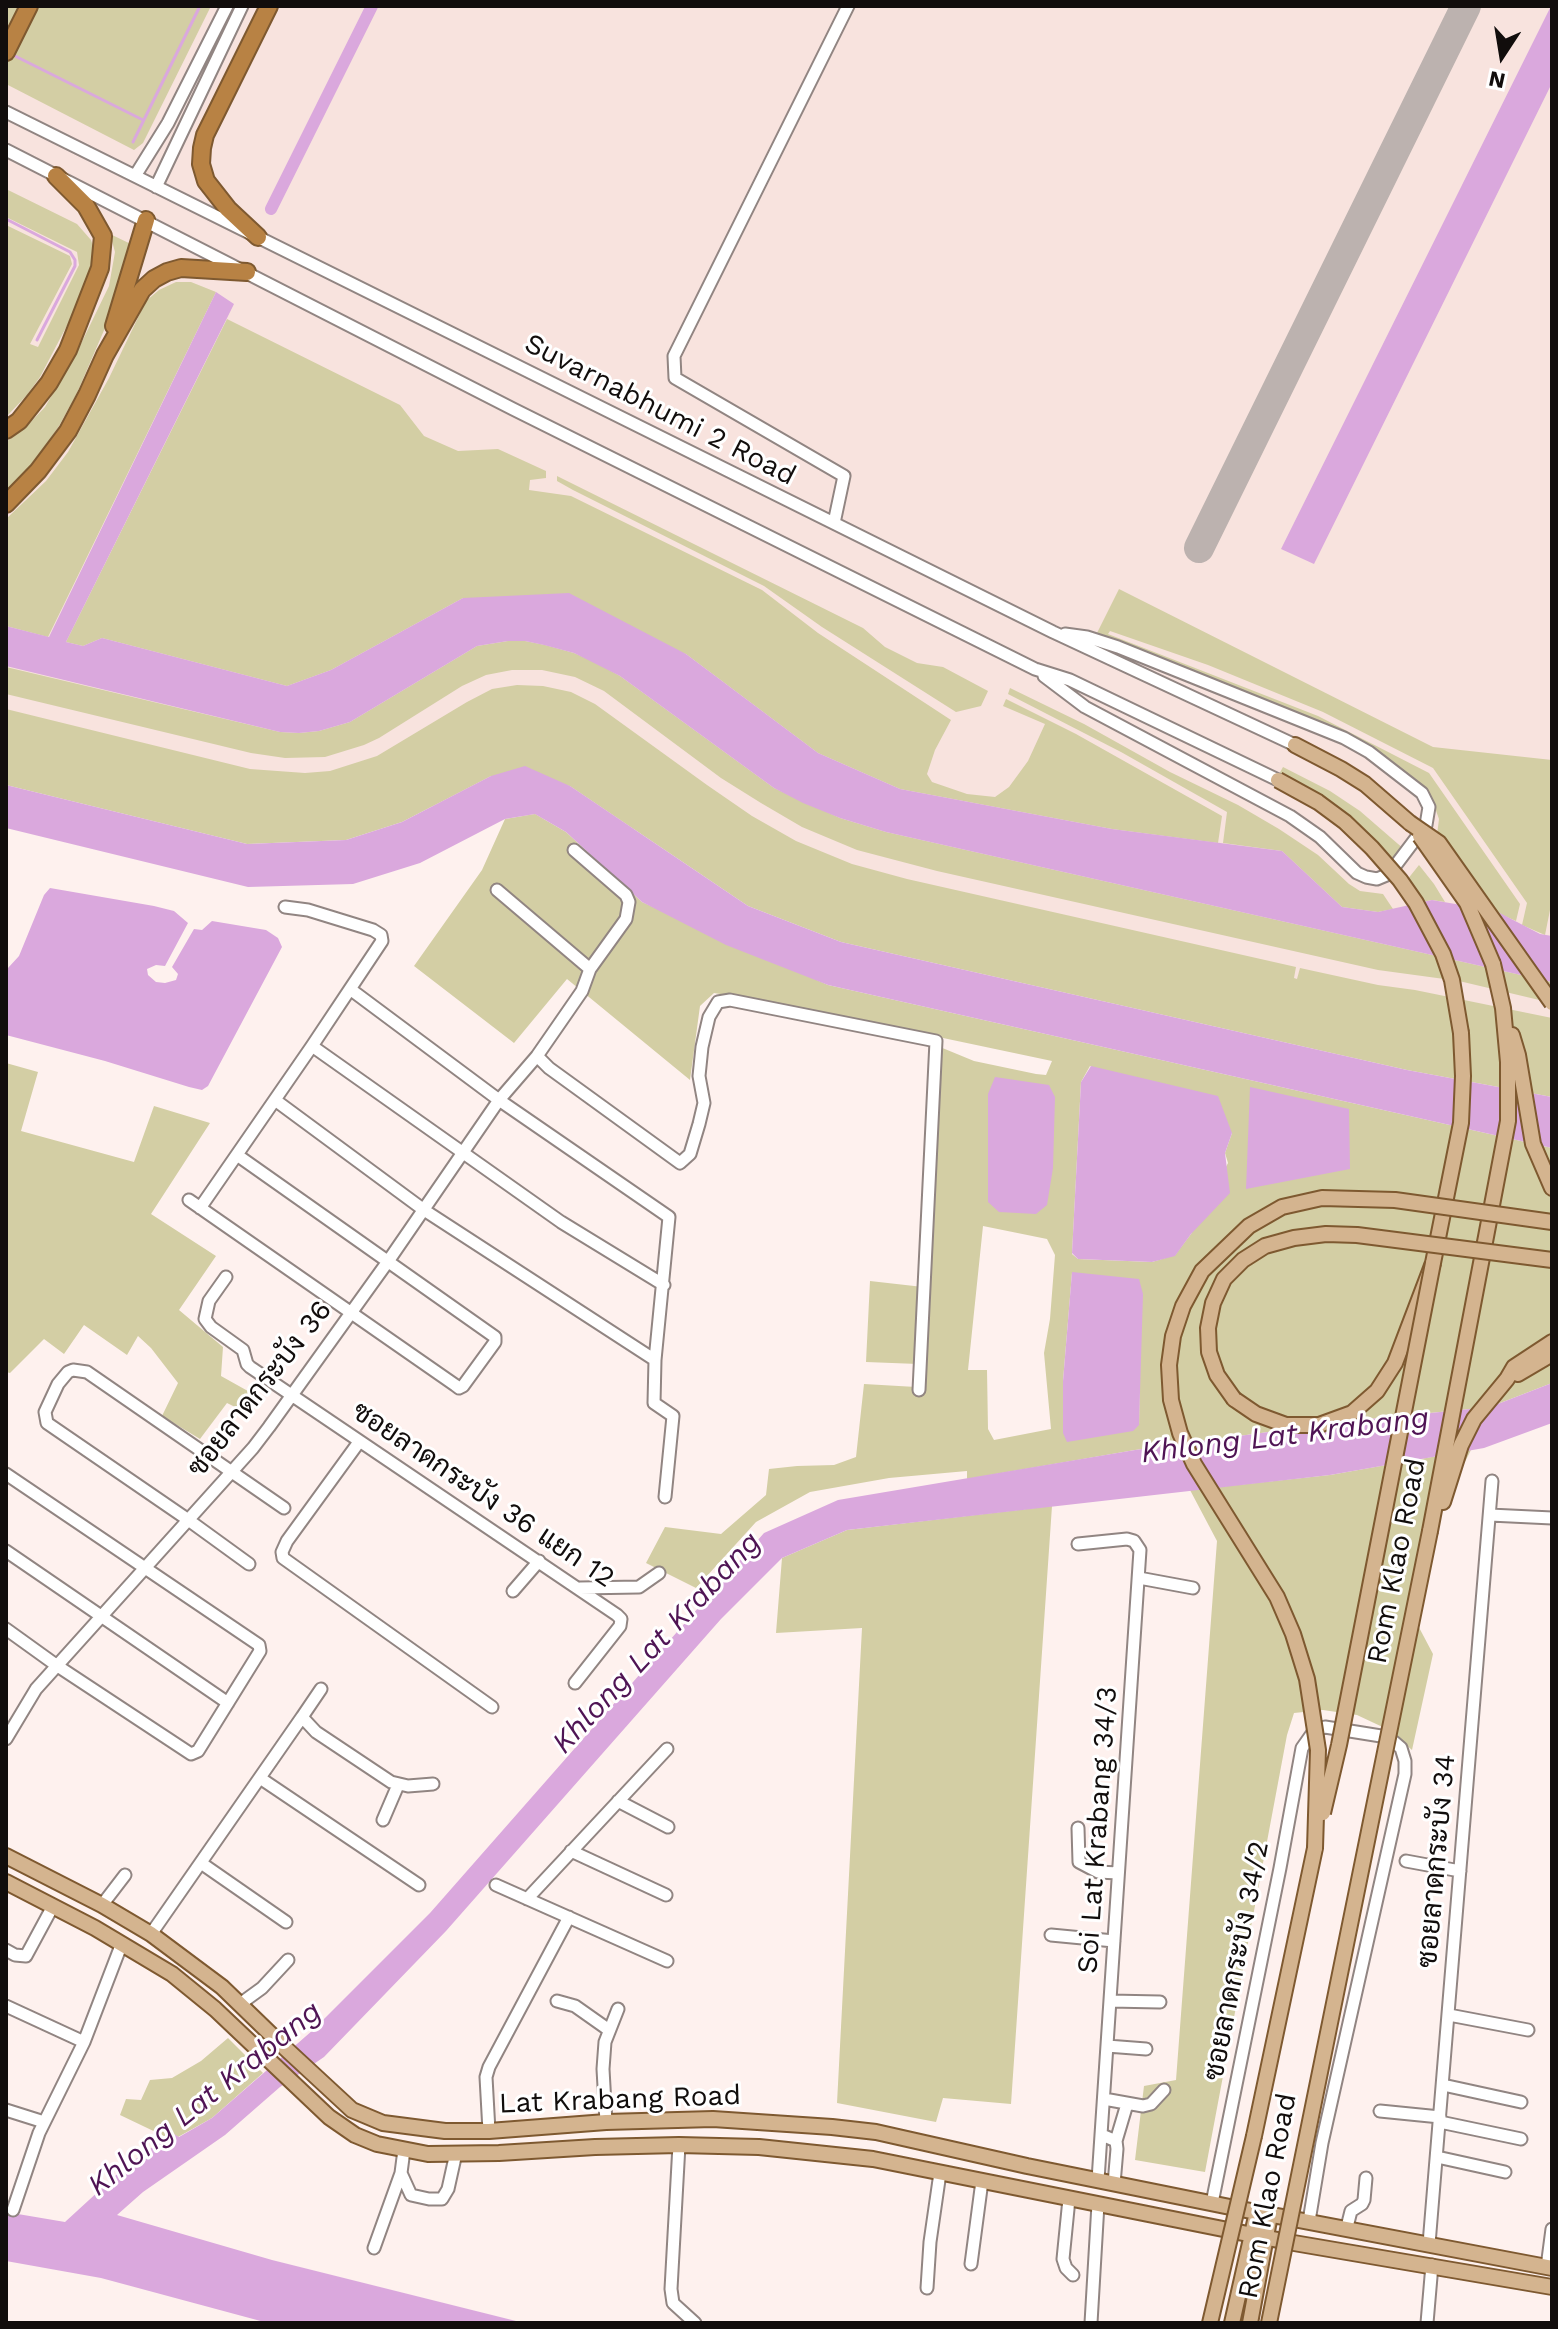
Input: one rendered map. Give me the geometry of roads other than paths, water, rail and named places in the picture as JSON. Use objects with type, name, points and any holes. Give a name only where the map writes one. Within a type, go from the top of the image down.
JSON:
[{"type":"highway","points":[[6,52],[29,6]]},
{"type":"highway","points":[[258,237],[228,209],[206,181],[201,164],[209,126],[269,6]]},
{"type":"highway","points":[[6,430],[19,421],[49,383],[68,350],[100,268],[103,236],[86,206],[56,176]]},
{"type":"highway","points":[[105,355],[146,220]]},
{"type":"highway","points":[[6,504],[38,471],[68,431],[105,355],[142,290],[154,279],[181,268],[247,272]]},
{"type":"main road","name":"Rom Klao Road","points":[[1269,2323],[1430,1531],[1508,1121],[1508,1062],[1503,1008],[1493,964],[1467,903],[1410,823],[1365,784],[1295,745]]},
{"type":"main road","name":"Rom Klao Road","points":[[1210,2323],[1339,1745],[1461,1123],[1461,1033],[1452,980],[1443,954],[1416,903],[1379,855],[1332,812],[1278,780]]},
{"type":"main road","points":[[1410,823],[1439,843],[1552,1003]]},
{"type":"main road","points":[[1503,1008],[1518,1055],[1533,1144],[1552,1188]]},
{"type":"main road","points":[[1315,1848],[1318,1750],[1307,1679],[1293,1634],[1277,1597],[1194,1464],[1180,1433],[1171,1400],[1169,1365],[1173,1336],[1183,1306],[1202,1271],[1249,1226],[1282,1207],[1322,1198],[1395,1200],[1552,1222]]},
{"type":"main road","points":[[1433,1263],[1395,1363],[1377,1391],[1352,1413],[1319,1425],[1286,1425],[1256,1414],[1234,1399],[1217,1375],[1209,1352],[1208,1328],[1213,1303],[1224,1279],[1243,1260],[1265,1246],[1326,1234],[1357,1235],[1552,1260]]},
{"type":"main road","points":[[1430,1531],[1441,1510],[1461,1445],[1474,1419],[1514,1367],[1552,1342]]},
{"type":"main road","points":[[1507,1379],[1552,1354]]},
{"type":"main road","name":"Lat Krabang Road","points":[[6,1856],[151,1934],[202,1971],[352,2110],[383,2123],[445,2131],[489,2131],[606,2122],[713,2119],[876,2132],[1114,2184],[1550,2267]]},
{"type":"main road","name":"Lat Krabang Road","points":[[6,1882],[122,1943],[172,1974],[215,2009],[329,2117],[355,2135],[377,2144],[428,2154],[679,2145],[759,2147],[873,2159],[1267,2238],[1552,2287]]},
{"type":"main road","points":[[873,2159],[876,2132]]},
{"type":"main road","name":"Rom Klao Road","points":[[1232,2323],[1252,2234],[1264,2213]]},
{"type":"main road","name":"Rom Klao Road","points":[[1250,2323],[1267,2238],[1264,2213]]},
{"type":"street","points":[[135,176],[168,123],[227,6]]},
{"type":"street","points":[[156,187],[242,6]]},
{"type":"street","points":[[834,523],[844,476],[675,378],[674,356],[848,6]]},
{"type":"street","name":"Suvarnabhumi 2 Road","points":[[6,112],[1053,632],[1295,745]]},
{"type":"street","points":[[6,150],[513,409],[1035,669],[1070,680],[1278,780]]},
{"type":"street","points":[[1035,669],[1085,707],[1290,816],[1320,837],[1357,873],[1366,877],[1377,879],[1389,874],[1426,825],[1429,807],[1422,793],[1369,752],[1344,738],[1102,641],[1053,632]]},
{"type":"street","name":"ซอยลาดกระบัง 36","points":[[6,1739],[27,1701],[56,1665],[253,1448],[389,1260],[499,1100],[537,1056],[582,991],[590,969],[626,919],[629,902],[626,895],[574,850]]},
{"type":"street","points":[[497,890],[590,969]]},
{"type":"street","points":[[200,1208],[382,941],[381,935],[373,930],[308,910],[285,907]]},
{"type":"street","points":[[350,989],[499,1100],[669,1217],[655,1360],[654,1403],[673,1416],[665,1497]]},
{"type":"street","points":[[537,1056],[549,1068],[680,1163],[690,1154],[704,1103],[699,1076],[702,1047],[709,1017],[718,1002],[730,1000],[936,1041],[919,1390]]},
{"type":"street","points":[[312,1046],[561,1222],[664,1285]]},
{"type":"street","points":[[275,1100],[424,1210],[655,1360]]},
{"type":"street","points":[[189,1200],[459,1388],[463,1386],[495,1342],[495,1337],[237,1155]]},
{"type":"street","name":"ซอยลาดกระบัง 36 แยก 12","points":[[226,1277],[209,1301],[205,1313],[207,1323],[243,1350],[250,1367],[621,1619],[620,1626],[575,1683]]},
{"type":"street","points":[[249,1564],[47,1423],[45,1412],[58,1384],[68,1372],[87,1372],[284,1508]]},
{"type":"street","points":[[359,1442],[287,1541],[283,1558],[492,1707]]},
{"type":"street","points":[[6,1474],[259,1645],[260,1651],[198,1751],[191,1754],[6,1629]]},
{"type":"street","name":"ซอยลาดกระบัง 34","points":[[1429,2244],[1492,1481]]},
{"type":"street","points":[[1490,1515],[1552,1518]]},
{"type":"street","name":"Soi Lat Krabang 34/3","points":[[1078,1544],[1127,1539],[1134,1541],[1140,1550],[1098,2180]]},
{"type":"street","points":[[6,1551],[228,1703]]},
{"type":"street","points":[[513,1591],[539,1561]]},
{"type":"street","points":[[578,1588],[639,1587],[659,1573]]},
{"type":"street","points":[[1139,1578],[1193,1588]]},
{"type":"street","points":[[151,1934],[321,1689]]},
{"type":"street","points":[[302,1717],[316,1732],[398,1785],[433,1784]]},
{"type":"street","name":"ซอยลาดกระบัง 34/2","points":[[1212,2203],[1302,1748],[1314,1731],[1325,1727],[1381,1736],[1401,1748],[1405,1774],[1322,2143],[1309,2221]]},
{"type":"street","points":[[527,1899],[667,1749]]},
{"type":"street","points":[[260,1778],[419,1885]]},
{"type":"street","points":[[383,1820],[398,1785]]},
{"type":"street","points":[[618,1801],[668,1827]]},
{"type":"street","points":[[1078,1828],[1079,1862],[1098,1872],[1118,1873]]},
{"type":"street","points":[[571,1851],[666,1895]]},
{"type":"street","points":[[1406,1861],[1460,1871]]},
{"type":"street","points":[[201,1863],[286,1922]]},
{"type":"street","points":[[102,1905],[125,1875]]},
{"type":"street","points":[[496,1885],[667,1961]]},
{"type":"street","points":[[6,1950],[26,1956],[53,1906]]},
{"type":"street","points":[[489,2131],[486,2077],[489,2067],[569,1917]]},
{"type":"street","points":[[1051,1935],[1114,1941]]},
{"type":"street","points":[[13,2210],[44,2122],[84,2042],[122,1943]]},
{"type":"street","points":[[244,2008],[288,1960]]},
{"type":"street","points":[[557,2001],[575,2006],[609,2030]]},
{"type":"street","points":[[1110,2001],[1160,2002]]},
{"type":"street","points":[[6,2006],[84,2042]]},
{"type":"street","points":[[606,2122],[605,2042],[618,2009]]},
{"type":"street","points":[[1449,2015],[1528,2030]]},
{"type":"street","points":[[1107,2046],[1146,2049]]},
{"type":"street","points":[[1443,2085],[1521,2102]]},
{"type":"street","points":[[1104,2099],[1143,2106],[1151,2104],[1164,2090]]},
{"type":"street","points":[[1114,2184],[1116,2141],[1127,2104]]},
{"type":"street","points":[[6,2110],[44,2122]]},
{"type":"street","points":[[1380,2111],[1440,2120],[1521,2139]]},
{"type":"street","points":[[1102,2135],[1116,2141]]},
{"type":"street","points":[[679,2145],[671,2289],[673,2303],[695,2323]]},
{"type":"street","points":[[374,2248],[401,2173],[404,2150]]},
{"type":"street","points":[[401,2173],[411,2195],[442,2199],[448,2189],[456,2153]]},
{"type":"street","points":[[1437,2157],[1505,2172]]},
{"type":"street","points":[[927,2288],[940,2173]]},
{"type":"street","points":[[1347,2227],[1351,2211],[1364,2200],[1366,2178]]},
{"type":"street","points":[[971,2264],[982,2181]]},
{"type":"street","points":[[1069,2199],[1063,2259],[1073,2275]]},
{"type":"street","points":[[1091,2323],[1098,2204]]},
{"type":"street","points":[[1550,2267],[1552,2229]]},
{"type":"street","points":[[1427,2323],[1432,2265]]},
{"type":"water","points":[[1551,6],[1552,83],[1314,564],[1281,549]]},
{"type":"water","points":[[216,292],[234,304],[66,642],[83,646],[102,638],[287,686],[331,670],[463,598],[569,593],[686,654],[818,753],[900,789],[1112,829],[1282,851],[1342,907],[1378,912],[1432,900],[1496,911],[1540,934],[1552,936],[1552,982],[886,832],[840,818],[774,788],[620,676],[574,653],[525,641],[477,646],[350,722],[299,733],[280,732],[6,666],[6,626],[49,637]]},
{"type":"water","points":[[525,766],[570,786],[748,906],[841,942],[1407,1070],[1552,1097],[1552,1148],[828,985],[726,945],[642,902],[566,832],[535,814],[505,819],[420,863],[353,884],[248,887],[6,828],[6,785],[247,844],[346,840],[402,822],[491,776]]},
{"type":"water","points":[[50,888],[174,911],[188,923],[165,966],[156,965],[147,969],[148,975],[156,982],[176,980],[178,974],[172,967],[194,929],[202,930],[212,921],[266,930],[278,938],[282,947],[208,1086],[202,1090],[189,1087],[6,1035],[8,968],[19,956],[44,895]]},
{"type":"water","points":[[1091,1066],[1218,1096],[1232,1133],[1225,1153],[1230,1193],[1191,1234],[1175,1256],[1152,1262],[1078,1259],[1072,1253],[1081,1082]]},
{"type":"water","points":[[995,1077],[1049,1085],[1055,1097],[1053,1168],[1047,1205],[1036,1214],[999,1212],[988,1202],[988,1094]]},
{"type":"water","points":[[1250,1087],[1349,1109],[1350,1169],[1246,1189]]},
{"type":"water","points":[[1072,1272],[1139,1279],[1143,1294],[1139,1425],[1133,1431],[1067,1442],[1063,1433],[1063,1381]]},
{"type":"water","name":"Khlong Lat Krabang","points":[[1552,1383],[1552,1423],[1484,1448],[1330,1475],[847,1530],[782,1558],[721,1619],[446,1931],[324,2057],[280,2087],[225,2135],[143,2192],[117,2215],[272,2260],[524,2323],[268,2323],[101,2278],[6,2261],[6,2212],[65,2222],[125,2167],[172,2133],[179,2137],[212,2118],[313,2030],[430,1913],[764,1533],[838,1500],[1135,1450],[1350,1421],[1490,1407]]},
{"type":"waterway","points":[[133,142],[200,6]]},
{"type":"waterway","points":[[271,209],[372,6]]},
{"type":"waterway","points":[[11,54],[143,120]]},
{"type":"waterway","points":[[6,219],[70,252],[75,260],[75,266],[37,340]]}]
